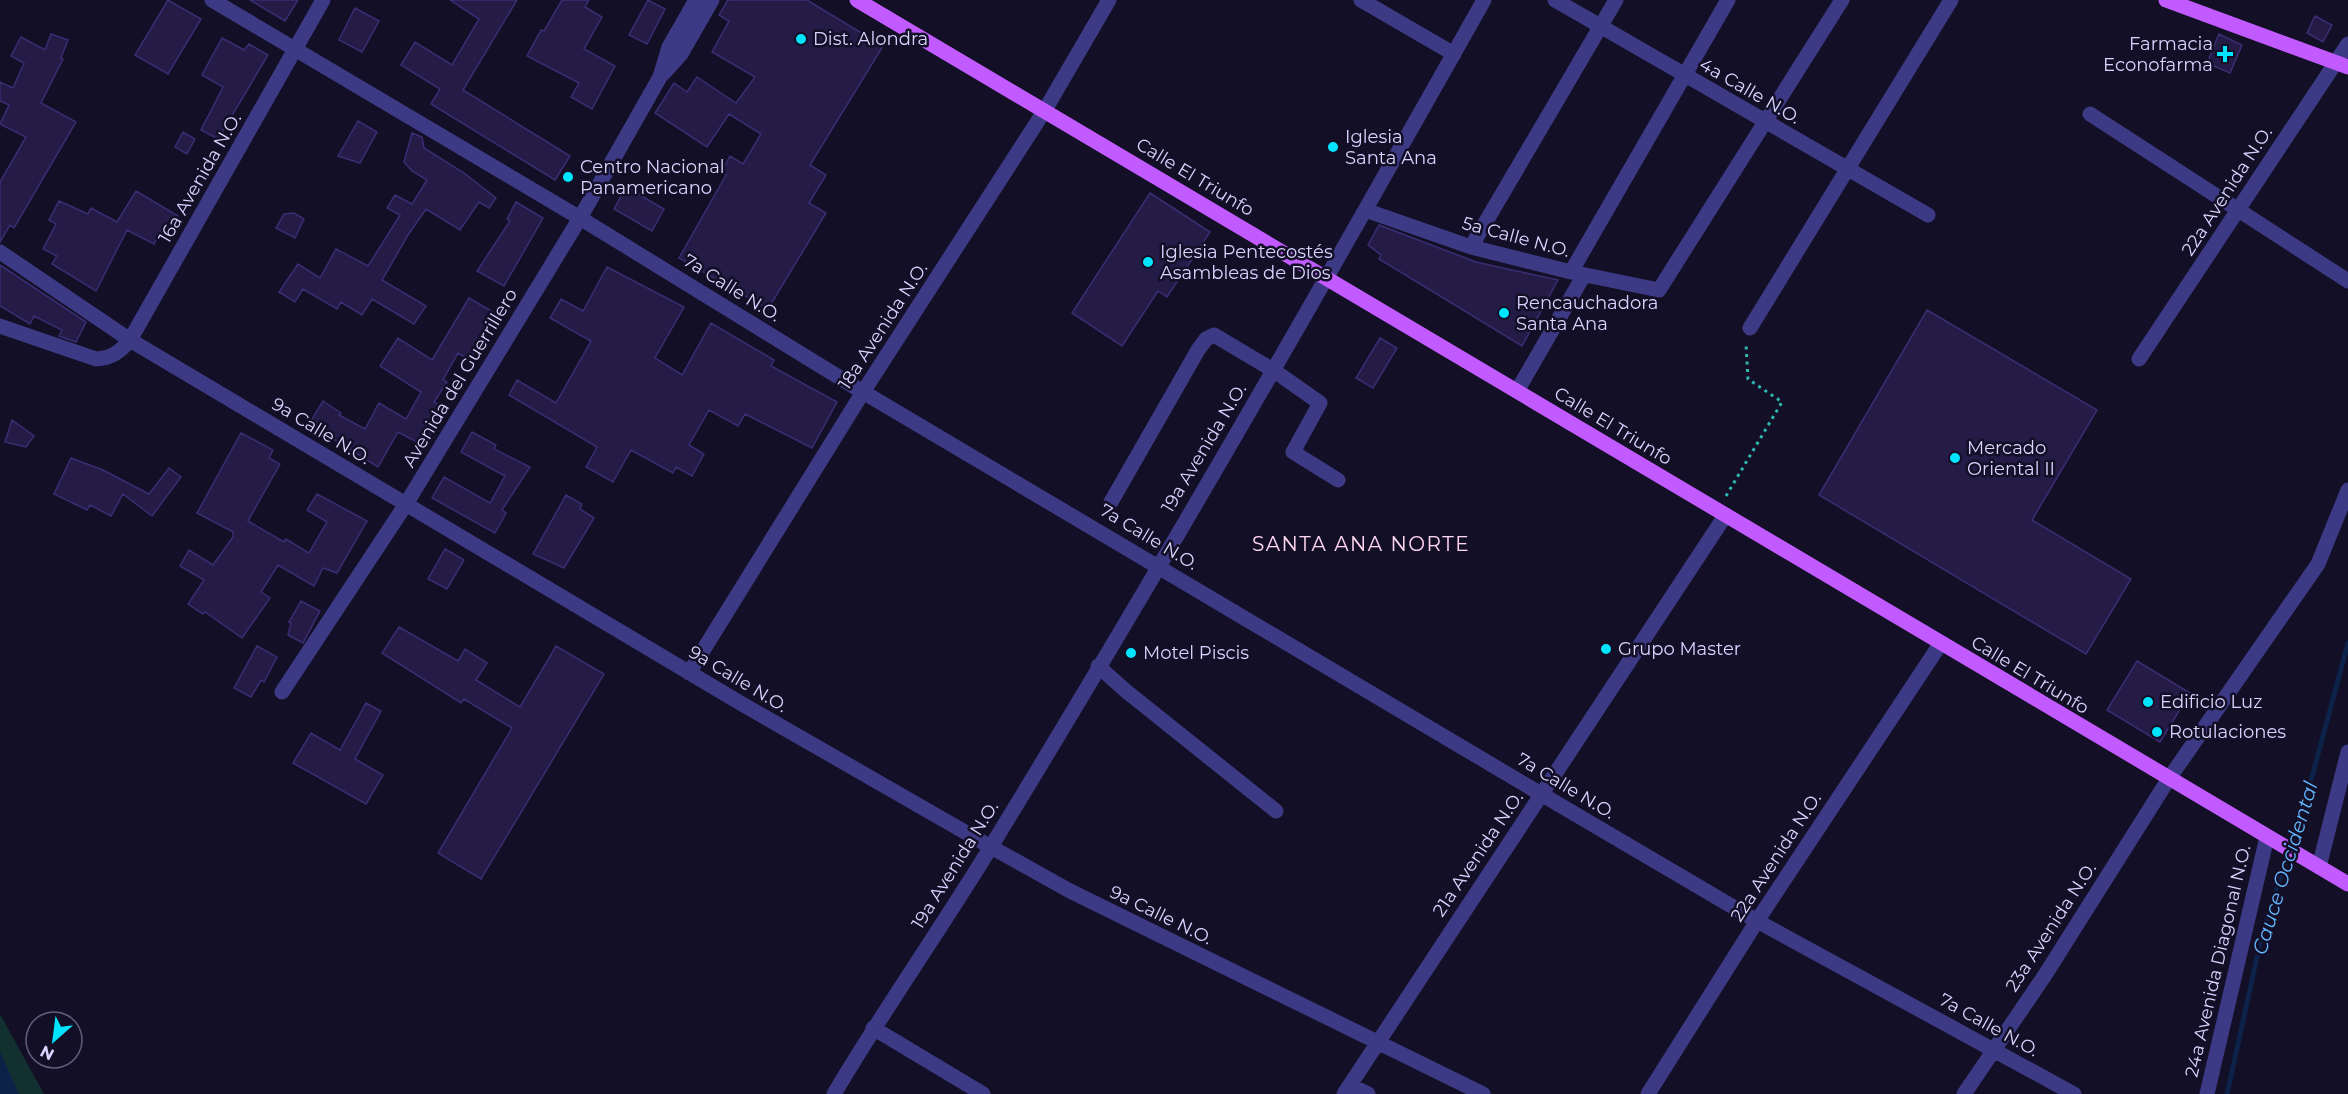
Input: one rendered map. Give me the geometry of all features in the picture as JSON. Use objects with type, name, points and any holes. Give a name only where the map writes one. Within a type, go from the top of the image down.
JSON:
[{"type":"main road","name":"Calle El Triunfo","points":[[857,0],[2168,780],[2348,884]]},
{"type":"main road","points":[[2166,0],[2342,64]]},
{"type":"street","name":"7a Calle N.O.","points":[[212,0],[580,218],[863,392],[1757,921],[2074,1094]]},
{"type":"street","name":"16a Avenida N.O.","points":[[0,326],[96,359],[108,358],[119,352],[130,340],[323,0]]},
{"type":"street","name":"Avenida del Guerrillero","points":[[282,692],[406,504],[580,218],[660,77],[669,48],[696,0]]},
{"type":"street","name":"Avenida del Guerrillero","points":[[660,77],[681,54],[712,0]]},
{"type":"street","name":"18a Avenida N.O.","points":[[689,673],[863,392],[1045,110],[1108,0]]},
{"type":"street","points":[[1361,0],[1454,54]]},
{"type":"street","name":"19a Avenida N.O.","points":[[834,1094],[873,1028],[991,847],[1327,278],[1484,0]]},
{"type":"street","name":"4a Calle N.O.","points":[[1555,0],[1928,215]]},
{"type":"street","points":[[1471,247],[1616,0]]},
{"type":"street","points":[[1517,392],[1577,274],[1684,76],[1728,0]]},
{"type":"street","points":[[1765,122],[1842,0]]},
{"type":"street","points":[[1750,328],[1952,0]]},
{"type":"street","name":"22a Avenida N.O.","points":[[2139,359],[2237,210],[2342,64],[2348,44]]},
{"type":"street","points":[[2090,114],[2348,281]]},
{"type":"street","name":"5a Calle N.O.","points":[[1365,210],[1471,247],[1577,274],[1659,290],[1765,122]]},
{"type":"street","name":"9a Calle N.O.","points":[[0,252],[130,340],[689,673],[991,847],[1070,891],[1483,1094]]},
{"type":"street","points":[[1111,502],[1206,339],[1214,335],[1273,370],[1320,403],[1293,452],[1338,480]]},
{"type":"street","name":"23a Avenida N.O.","points":[[1964,1094],[2168,780],[2318,564],[2348,490]]},
{"type":"street","name":"21a Avenida N.O.","points":[[1347,1089],[1722,513]]},
{"type":"street","name":"22a Avenida N.O.","points":[[1648,1094],[1757,921],[1941,644]]},
{"type":"street","points":[[1098,666],[1275,811]]},
{"type":"street","points":[[2319,867],[2348,752]]},
{"type":"street","name":"24a Avenida Diagonal N.O.","points":[[2207,1094],[2272,840]]},
{"type":"street","points":[[873,1028],[982,1094]]},
{"type":"street","points":[[1347,1089],[1368,1094]]},
{"type":"path","points":[[1722,513],[1782,402],[1748,379],[1746,350],[1750,328]]},
{"type":"green space","points":[[0,1014],[24,1058],[24,1070],[31,1070],[44,1094],[11,1094],[0,1054]]},
{"type":"water","points":[[0,1052],[19,1094],[0,1094]]},
{"type":"building","points":[[168,0],[201,19],[168,74],[135,55]]},
{"type":"building","points":[[250,0],[298,0],[285,21]]},
{"type":"building","points":[[450,0],[517,0],[463,90],[570,156],[555,180],[431,104],[440,89],[401,65],[415,42],[452,65],[479,19]]},
{"type":"building","points":[[562,0],[589,0],[585,7],[602,17],[584,49],[615,66],[592,109],[571,97],[579,83],[527,56],[541,30],[544,31]]},
{"type":"building","points":[[648,0],[665,9],[647,44],[629,35]]},
{"type":"building","points":[[728,0],[807,0],[883,46],[810,165],[826,175],[809,203],[826,213],[768,309],[679,258],[726,175],[721,173],[730,156],[743,164],[761,134],[729,114],[707,147],[655,113],[674,83],[687,92],[697,77],[736,103],[755,77],[712,52],[729,21],[719,15]]},
{"type":"building","points":[[355,8],[379,21],[362,52],[339,40]]},
{"type":"building","points":[[2315,16],[2332,25],[2323,42],[2307,33]]},
{"type":"building","points":[[51,34],[68,40],[61,58],[63,59],[41,103],[76,122],[14,228],[10,225],[0,242],[0,182],[26,137],[0,124],[9,105],[0,101],[0,82],[13,88],[24,63],[11,56],[21,37],[45,50]]},
{"type":"building","name":"Farmacia Econofarma","points":[[2219,34],[2242,45],[2230,73],[2207,63]]},
{"type":"building","points":[[222,38],[244,50],[249,44],[268,55],[218,139],[201,130],[223,87],[202,75]]},
{"type":"building","points":[[358,121],[377,132],[360,163],[338,156]]},
{"type":"building","points":[[183,132],[195,139],[187,154],[175,147]]},
{"type":"building","points":[[412,133],[422,137],[424,148],[464,173],[496,198],[489,208],[479,202],[460,230],[426,209],[408,235],[382,280],[426,306],[414,324],[372,299],[362,315],[341,302],[337,309],[303,289],[295,302],[279,292],[298,264],[320,278],[336,249],[368,266],[400,215],[387,208],[395,195],[412,204],[427,180],[412,171],[404,162]]},
{"type":"building","points":[[626,187],[664,209],[652,231],[614,209]]},
{"type":"building","points":[[136,191],[178,216],[168,233],[162,229],[154,244],[127,230],[96,291],[52,264],[57,256],[43,249],[56,224],[49,220],[59,201],[88,214],[91,208],[117,222]]},
{"type":"building","name":"Iglesia Pentecostés Asambleas de Dios","points":[[1150,193],[1210,232],[1167,297],[1158,291],[1122,346],[1072,313]]},
{"type":"building","points":[[516,202],[543,218],[504,286],[477,271],[510,221],[507,219]]},
{"type":"building","points":[[294,213],[304,219],[295,238],[276,228],[284,214]]},
{"type":"building","name":"Rencauchadora Santa Ana","points":[[1379,225],[1476,262],[1558,280],[1522,346],[1379,259],[1381,255],[1368,245]]},
{"type":"building","points":[[0,265],[86,322],[76,342],[59,336],[62,330],[34,316],[30,324],[0,306]]},
{"type":"building","points":[[607,267],[684,307],[655,358],[682,375],[711,323],[774,360],[771,366],[837,402],[812,448],[745,414],[738,426],[709,410],[689,445],[704,454],[692,476],[676,467],[673,473],[631,450],[613,482],[586,467],[597,447],[509,395],[517,380],[556,403],[591,341],[550,318],[561,299],[583,311]]},
{"type":"building","points":[[469,298],[498,315],[469,360],[458,353],[443,380],[447,382],[434,402],[445,409],[424,446],[398,432],[378,467],[309,424],[323,401],[341,413],[339,415],[365,429],[379,403],[406,419],[421,392],[380,366],[398,338],[432,360]]},
{"type":"building","name":"Mercado Oriental II","points":[[1927,310],[2097,410],[2032,520],[2131,579],[2086,654],[1819,495]]},
{"type":"building","points":[[1380,338],[1397,348],[1373,388],[1356,378]]},
{"type":"building","points":[[12,420],[34,436],[26,447],[5,442]]},
{"type":"building","points":[[472,432],[496,445],[494,449],[530,467],[502,510],[506,513],[495,533],[432,498],[444,477],[490,503],[505,476],[461,452]]},
{"type":"building","points":[[241,433],[273,450],[269,458],[280,464],[248,521],[284,542],[286,539],[309,553],[327,522],[307,510],[317,494],[367,521],[337,573],[323,568],[314,586],[278,565],[261,592],[270,598],[242,638],[205,612],[203,614],[188,604],[204,580],[180,566],[189,550],[213,565],[233,537],[233,532],[197,513]]},
{"type":"building","points":[[71,458],[103,470],[149,494],[169,468],[181,477],[152,516],[123,494],[111,516],[90,505],[87,510],[54,494]]},
{"type":"building","points":[[566,495],[582,504],[580,509],[594,518],[564,568],[533,554]]},
{"type":"building","points":[[445,549],[464,560],[447,589],[428,579]]},
{"type":"building","points":[[301,601],[320,611],[303,643],[288,635],[291,623],[289,622]]},
{"type":"building","points":[[399,627],[458,661],[465,649],[487,663],[476,680],[520,707],[556,646],[604,674],[481,879],[438,853],[512,728],[464,699],[461,703],[382,653]]},
{"type":"building","points":[[257,646],[277,657],[264,682],[261,680],[251,697],[234,688]]},
{"type":"building","name":"Edificio Luz","points":[[2137,661],[2190,693],[2160,742],[2107,710]]},
{"type":"building","points":[[366,703],[381,711],[355,759],[383,775],[366,804],[293,763],[311,733],[340,750]]},
{"type":"waterway","name":"Cauce Occidental","points":[[2227,1094],[2261,939],[2312,777],[2348,643]]},
{"type":"place","name":"Dist. Alondra","points":[[801,39]]},
{"type":"place","name":"Farmacia Econofarma","points":[[2225,54]]},
{"type":"place","name":"Iglesia Santa Ana","points":[[1333,147]]},
{"type":"place","name":"Centro Nacional Panamericano","points":[[568,177]]},
{"type":"place","name":"Iglesia Pentecostés Asambleas de Dios","points":[[1148,262]]},
{"type":"place","name":"Rencauchadora Santa Ana","points":[[1504,313]]},
{"type":"place","name":"Mercado Oriental II","points":[[1955,458]]},
{"type":"place","name":"Grupo Master","points":[[1606,649]]},
{"type":"place","name":"Motel Piscis","points":[[1131,653]]},
{"type":"place","name":"Edificio Luz","points":[[2148,702]]},
{"type":"place","name":"Rotulaciones","points":[[2157,732]]},
{"type":"district","name":"SANTA ANA NORTE","points":[[1361,544]]}]
